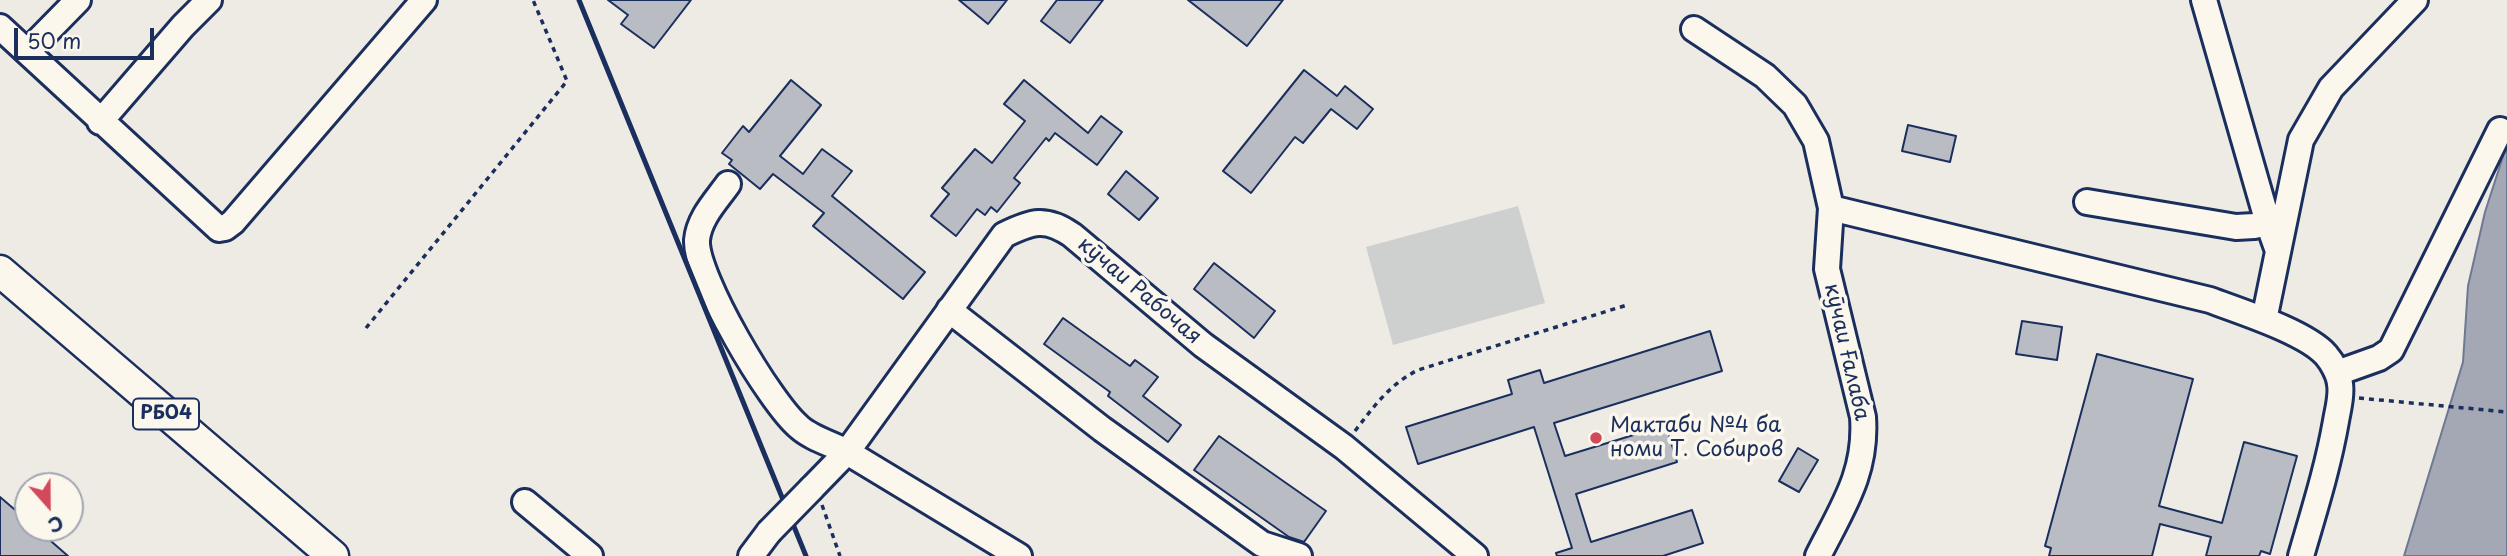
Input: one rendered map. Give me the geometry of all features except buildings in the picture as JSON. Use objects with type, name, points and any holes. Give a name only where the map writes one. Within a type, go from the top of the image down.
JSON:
[{"type":"main road","name":"РБ04","points":[[0,271],[333,556]]},
{"type":"street","points":[[27,52],[78,0]]},
{"type":"street","points":[[100,122],[209,0]]},
{"type":"street","points":[[0,27],[219,229],[233,222],[424,0]]},
{"type":"street","points":[[2204,0],[2268,223],[2279,251]]},
{"type":"street","points":[[2264,320],[2301,140],[2331,88],[2415,0]]},
{"type":"street","name":"кӯчаи Ғалаба","points":[[1695,29],[1765,76],[1795,105],[1816,141],[1831,208],[1828,269],[1863,417],[1865,442],[1858,476],[1818,556]]},
{"type":"street","points":[[2337,373],[2379,358],[2391,350],[2500,130]]},
{"type":"street","points":[[728,184],[699,228],[698,258],[723,311],[766,387],[799,428],[847,452],[1019,556]]},
{"type":"street","points":[[2088,202],[2236,227],[2268,223]]},
{"type":"street","points":[[1831,208],[2210,300],[2264,320],[2299,337],[2325,354],[2337,373],[2340,396],[2332,442],[2301,556]]},
{"type":"street","name":"кӯчаи Рабочая","points":[[847,452],[1004,235],[1021,226],[1040,222],[1057,225],[1203,345],[1344,447],[1475,556]]},
{"type":"street","points":[[950,310],[1102,429],[1262,544],[1299,556]]},
{"type":"street","points":[[751,556],[769,532],[847,452]]},
{"type":"street","points":[[525,502],[590,556]]},
{"type":"path","points":[[366,328],[567,81],[533,0]]},
{"type":"path","points":[[1359,426],[1385,392],[1400,379],[1418,370],[1627,305]]},
{"type":"path","points":[[2360,398],[2507,412]]},
{"type":"path","points":[[813,486],[840,556]]},
{"type":"shaded area","points":[[2507,144],[2507,556],[2404,556],[2463,362],[2468,286],[2485,212]]},
{"type":"shaded area","points":[[1518,206],[1545,303],[1393,345],[1366,247]]},
{"type":"railway","points":[[579,0],[806,556]]},
{"type":"place","name":"Мактаби №4 ба номи Т. Собиров","points":[[1596,438]]}]
